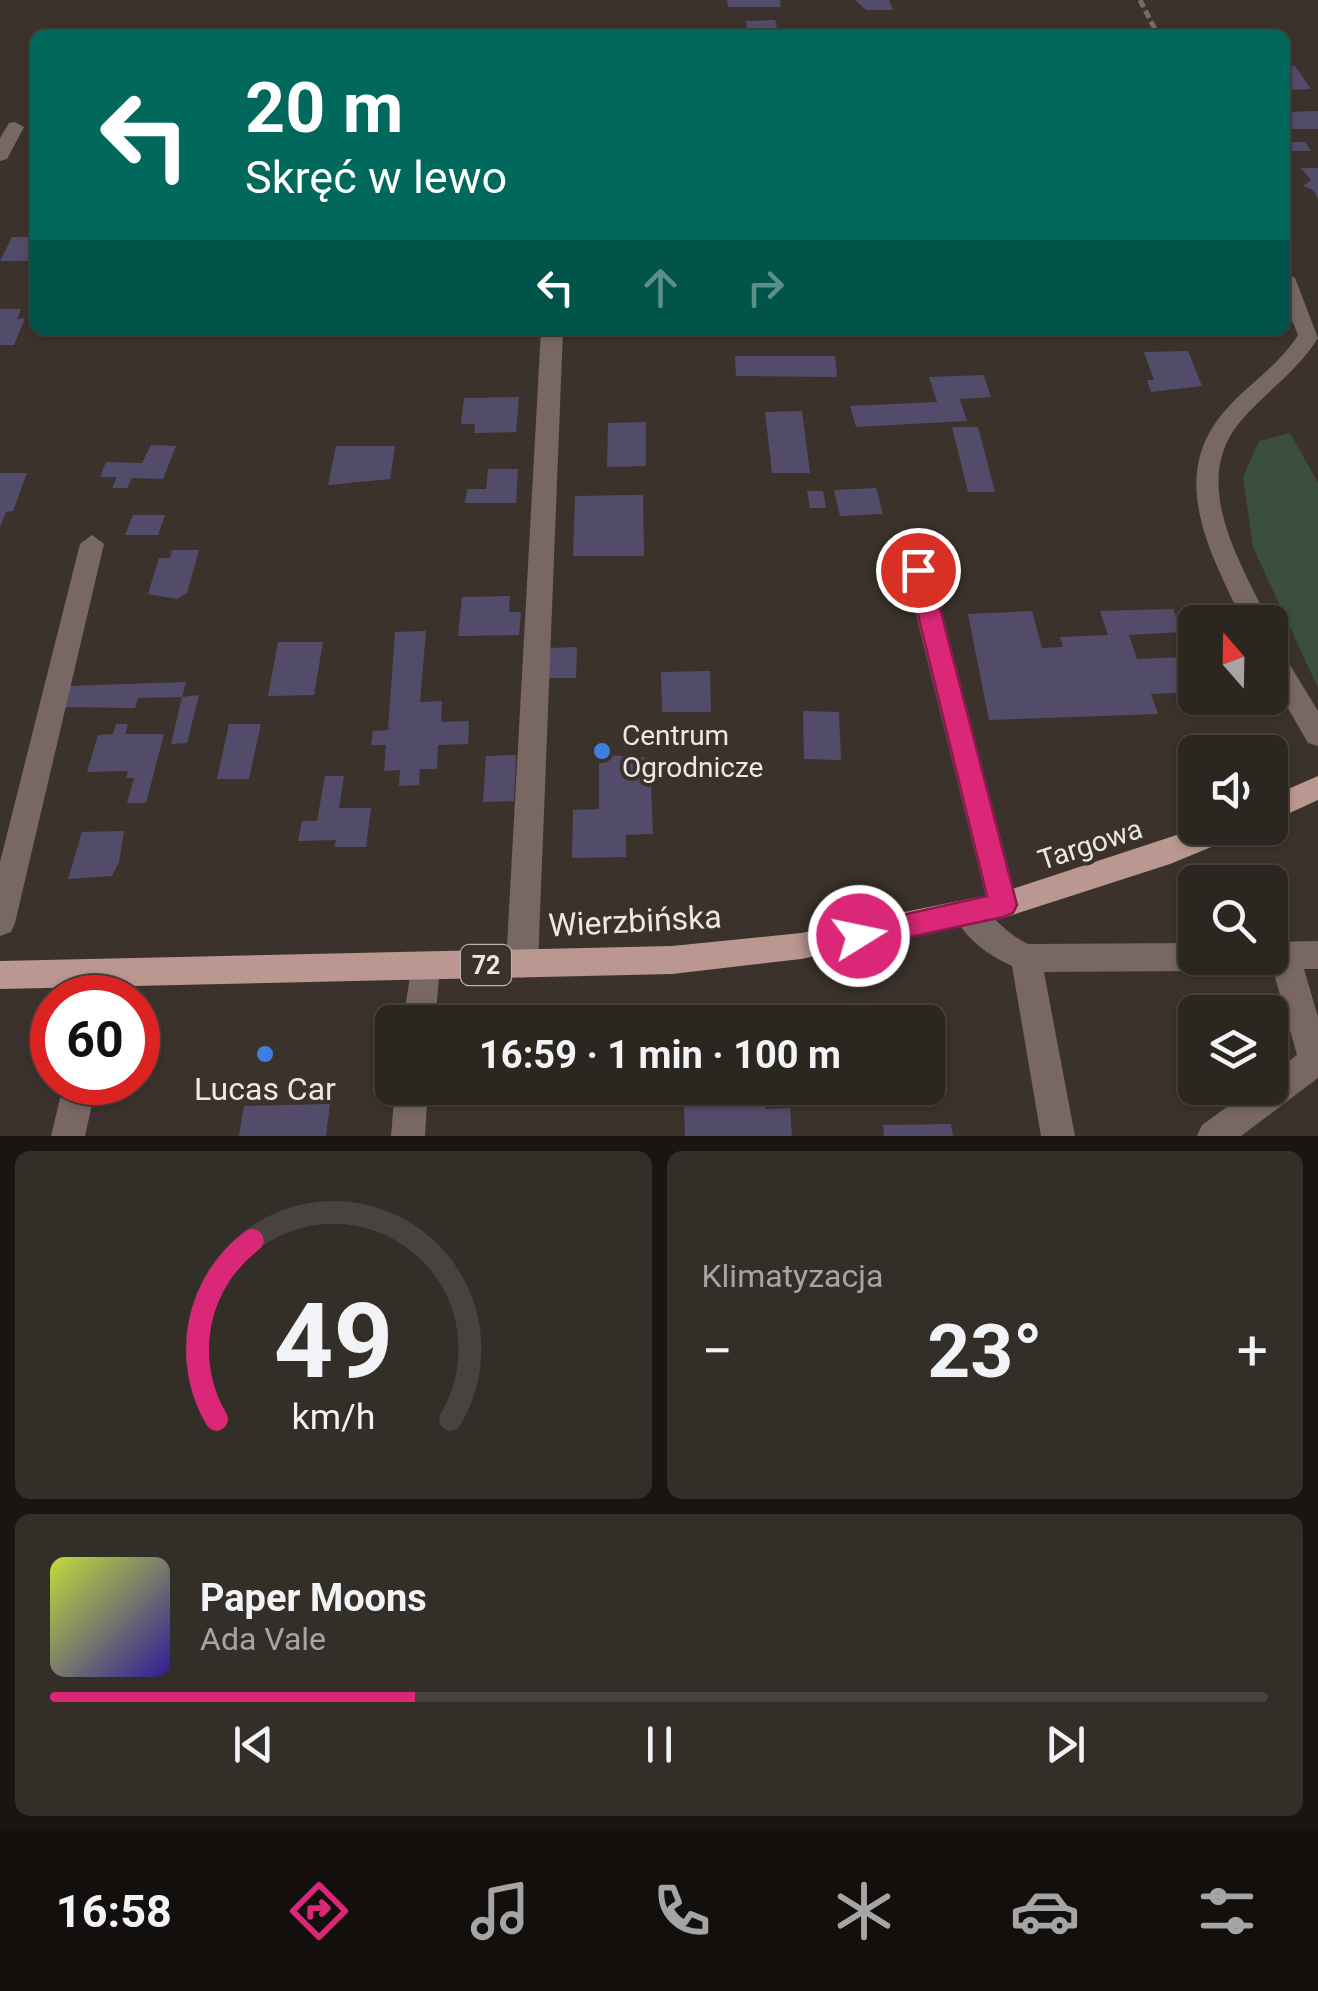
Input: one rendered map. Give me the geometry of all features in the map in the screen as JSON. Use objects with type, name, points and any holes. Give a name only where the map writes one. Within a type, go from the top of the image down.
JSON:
[{"type":"main road","points":[[1288,802],[1318,788]]},
{"type":"main road","name":"Targowa","points":[[968,914],[1185,845]]},
{"type":"main road","name":"Wierzbińska","points":[[160,983],[424,968],[672,960],[801,946],[968,914]]},
{"type":"main road","name":"Wierzbińska","points":[[0,975],[30,978]]},
{"type":"street","points":[[0,155],[15,127]]},
{"type":"street","points":[[1249,605],[1203,491],[1206,452],[1230,419],[1295,360],[1309,334],[1290,290]]},
{"type":"street","points":[[522,964],[552,335]]},
{"type":"street","points":[[0,923],[92,544]]},
{"type":"street","points":[[918,570],[1003,905]]},
{"type":"street","points":[[1288,684],[1318,735]]},
{"type":"street","points":[[968,914],[996,944],[1026,958],[1178,957]]},
{"type":"street","points":[[1288,956],[1318,955]]},
{"type":"street","points":[[1026,958],[1058,1136]]},
{"type":"street","points":[[420,1005],[424,968]]},
{"type":"street","points":[[1214,1136],[1315,1061],[1284,975]]},
{"type":"street","points":[[68,1136],[75,1105]]},
{"type":"street","points":[[408,1136],[411,1105]]},
{"type":"path","points":[[1140,0],[1155,30]]},
{"type":"green space","points":[[1290,433],[1318,483],[1318,688],[1288,623],[1288,605],[1280,605],[1253,547],[1243,477],[1259,441]]},
{"type":"building","points":[[727,0],[780,0],[781,7],[728,7]]},
{"type":"building","points":[[855,0],[889,0],[893,10],[866,10]]},
{"type":"building","points":[[775,20],[778,30],[747,30],[746,21]]},
{"type":"building","points":[[1290,66],[1295,66],[1311,89],[1290,90]]},
{"type":"building","points":[[1318,111],[1318,129],[1290,129],[1290,112]]},
{"type":"building","points":[[1290,142],[1305,142],[1311,151],[1290,151]]},
{"type":"building","points":[[1301,168],[1318,168],[1318,199],[1313,190],[1303,186],[1311,180]]},
{"type":"building","points":[[12,237],[30,237],[30,261],[0,261]]},
{"type":"building","points":[[0,309],[21,309],[17,319],[25,318],[14,345],[0,345]]},
{"type":"building","points":[[1188,351],[1202,386],[1151,392],[1147,380],[1154,380],[1144,352]]},
{"type":"building","points":[[735,356],[835,356],[837,377],[736,376]]},
{"type":"building","points":[[984,375],[991,397],[960,399],[967,421],[856,427],[850,406],[937,402],[929,377]]},
{"type":"building","points":[[519,397],[516,432],[474,433],[475,424],[461,424],[464,398]]},
{"type":"building","points":[[802,411],[810,473],[772,473],[765,412]]},
{"type":"building","points":[[646,422],[646,466],[607,467],[608,423]]},
{"type":"building","points":[[952,427],[978,427],[995,492],[968,492]]},
{"type":"building","points":[[151,445],[176,446],[163,479],[132,478],[127,488],[112,488],[117,477],[100,477],[106,462],[142,463]]},
{"type":"building","points":[[336,446],[395,446],[390,479],[328,485]]},
{"type":"building","points":[[488,469],[518,469],[516,503],[465,503],[467,489],[486,489]]},
{"type":"building","points":[[0,473],[27,473],[13,511],[6,512],[0,527]]},
{"type":"building","points":[[876,488],[883,514],[840,516],[834,490]]},
{"type":"building","points":[[807,491],[823,491],[826,508],[810,508]]},
{"type":"building","points":[[643,495],[644,556],[573,556],[575,496]]},
{"type":"building","points":[[133,515],[165,515],[158,535],[125,535]]},
{"type":"building","points":[[172,550],[199,550],[187,593],[177,599],[148,594],[159,558],[170,558]]},
{"type":"building","points":[[510,596],[509,612],[521,612],[519,635],[458,636],[462,597]]},
{"type":"building","points":[[1173,609],[1178,632],[1129,635],[1137,659],[1178,657],[1178,693],[1151,694],[1158,714],[989,720],[968,614],[1032,611],[1042,648],[1063,647],[1060,637],[1108,635],[1100,611]]},
{"type":"building","points":[[426,631],[420,702],[442,701],[441,722],[469,721],[468,744],[438,745],[437,769],[420,769],[419,785],[399,786],[400,770],[384,771],[386,745],[371,745],[373,731],[388,730],[395,632]]},
{"type":"building","points":[[278,642],[323,642],[314,695],[268,696]]},
{"type":"building","points":[[577,647],[576,678],[548,678],[549,648]]},
{"type":"building","points":[[710,671],[711,712],[662,712],[661,672]]},
{"type":"building","points":[[186,682],[182,697],[138,698],[135,708],[60,707],[66,686]]},
{"type":"building","points":[[199,695],[187,743],[171,744],[182,697]]},
{"type":"building","points":[[803,711],[839,712],[841,760],[804,759]]},
{"type":"building","points":[[116,724],[128,724],[125,734],[164,734],[146,803],[127,803],[134,778],[126,778],[128,771],[87,772],[98,735],[113,734]]},
{"type":"building","points":[[229,724],[261,724],[249,779],[217,779]]},
{"type":"building","points":[[516,755],[514,801],[483,802],[486,756]]},
{"type":"building","points":[[609,755],[650,758],[653,834],[626,835],[626,857],[572,858],[573,810],[599,809],[599,759]]},
{"type":"building","points":[[325,776],[344,776],[339,808],[371,808],[366,847],[334,847],[336,840],[298,841],[302,821],[317,821]]},
{"type":"building","points":[[124,831],[119,862],[112,876],[68,879],[82,832]]},
{"type":"building","points":[[330,1104],[326,1136],[239,1136],[244,1106]]},
{"type":"building","points":[[684,1105],[790,1108],[792,1136],[685,1136]]},
{"type":"building","points":[[951,1124],[953,1136],[884,1136],[883,1125]]},
{"type":"place","name":"Centrum Ogrodnicze","points":[[602,751]]},
{"type":"place","name":"Lucas Car","points":[[265,1054]]},
{"type":"route","points":[[859,936],[1003,905],[918,570]]}]
